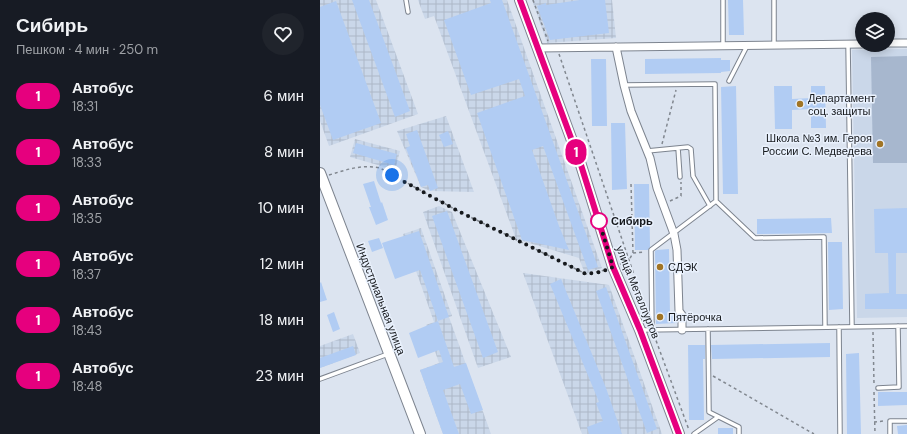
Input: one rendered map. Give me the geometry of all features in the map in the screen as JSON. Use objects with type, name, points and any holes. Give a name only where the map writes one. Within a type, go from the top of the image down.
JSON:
[{"type":"street","name":"улица Металлургов","points":[[520,0],[581,165],[613,267],[640,330],[679,434]]},
{"type":"street","points":[[895,43],[907,43]]},
{"type":"street","points":[[538,48],[855,44]]},
{"type":"street","points":[[616,47],[631,111],[647,151],[674,234],[677,250],[679,311],[682,315],[682,330]]},
{"type":"street","name":"Индустриальная улица","points":[[321,175],[420,434]]},
{"type":"lane","points":[[406,0],[408,12]]},
{"type":"lane","points":[[723,0],[723,46]]},
{"type":"lane","points":[[774,0],[774,45]]},
{"type":"lane","points":[[848,44],[852,327]]},
{"type":"lane","points":[[728,81],[747,45]]},
{"type":"lane","points":[[624,85],[715,84],[716,201],[755,238],[824,237],[825,327]]},
{"type":"lane","points":[[647,151],[688,147],[691,149],[692,176],[710,206]]},
{"type":"lane","points":[[678,148],[680,177]]},
{"type":"lane","points":[[652,330],[651,250],[716,201]]},
{"type":"lane","points":[[878,388],[899,387],[898,326]]},
{"type":"lane","points":[[640,330],[907,326]]},
{"type":"lane","points":[[839,327],[840,434]]},
{"type":"lane","points":[[708,329],[709,412],[739,427],[739,434]]},
{"type":"lane","points":[[320,379],[389,353]]},
{"type":"lane","points":[[694,434],[718,416]]},
{"type":"lane","points":[[890,434],[890,421],[907,421]]},
{"type":"path","points":[[533,0],[548,40],[557,48],[648,316]]},
{"type":"path","points":[[661,150],[678,85]]},
{"type":"path","points":[[321,175],[356,167],[368,166],[380,168],[458,211],[586,274],[601,272],[629,260],[633,253],[631,184]]},
{"type":"path","points":[[663,204],[681,196],[680,177]]},
{"type":"path","points":[[633,253],[651,252]]},
{"type":"path","points":[[872,326],[874,434]]},
{"type":"path","points":[[652,330],[691,434]]},
{"type":"path","points":[[708,373],[814,434]]},
{"type":"path","points":[[874,422],[890,421]]},
{"type":"shaded area","points":[[320,0],[376,0],[418,114],[329,146],[320,121]]},
{"type":"shaded area","points":[[418,0],[507,0],[602,268],[585,274],[579,258],[516,239],[434,16],[425,19]]},
{"type":"shaded area","points":[[532,0],[612,0],[616,38],[547,43]]},
{"type":"shaded area","name":"Школа №3 им. Героя России С. Медведева","points":[[895,49],[907,49],[907,317],[857,318],[852,50],[855,50],[855,52],[895,52]]},
{"type":"shaded area","points":[[907,56],[907,163],[873,163],[871,57]]},
{"type":"shaded area","points":[[446,116],[474,192],[430,191],[421,187],[397,131]]},
{"type":"shaded area","points":[[355,139],[400,151],[395,170],[350,157]]},
{"type":"shaded area","points":[[439,206],[452,212],[511,357],[478,368],[423,212]]},
{"type":"shaded area","points":[[421,228],[452,316],[449,317],[491,434],[443,434],[420,370],[439,363],[426,325],[434,322],[403,234]]},
{"type":"shaded area","points":[[523,273],[609,285],[662,434],[582,434]]},
{"type":"shaded area","points":[[353,334],[360,353],[320,368],[320,346]]},
{"type":"building","points":[[352,0],[369,0],[410,111],[395,117]]},
{"type":"building","points":[[490,0],[502,0],[598,267],[588,270],[543,146],[532,150],[569,250],[522,240],[477,113],[525,96],[519,79],[471,95],[444,20],[491,3]]},
{"type":"building","points":[[580,0],[605,0],[609,33],[550,40],[537,6],[546,3],[546,5]]},
{"type":"building","points":[[728,0],[743,0],[744,35],[729,35]]},
{"type":"building","points":[[336,1],[381,123],[333,140],[320,105],[320,7]]},
{"type":"building","points":[[721,58],[721,60],[730,60],[730,71],[721,73],[645,74],[645,59]]},
{"type":"building","points":[[591,59],[606,59],[607,126],[592,126]]},
{"type":"building","points":[[736,86],[738,194],[723,194],[721,87]]},
{"type":"building","name":"Департамент соц. защиты","points":[[774,86],[792,86],[792,99],[811,98],[811,86],[825,86],[826,128],[811,128],[811,109],[792,110],[792,129],[775,129]]},
{"type":"building","points":[[611,123],[625,123],[627,189],[612,190]]},
{"type":"building","points":[[417,130],[438,188],[430,191],[428,185],[421,187],[406,148],[410,146],[406,134]]},
{"type":"building","points":[[448,131],[453,144],[444,147],[439,135]]},
{"type":"building","points":[[356,143],[397,154],[394,165],[353,153]]},
{"type":"building","points":[[374,181],[388,220],[376,225],[369,207],[371,207],[363,184]]},
{"type":"building","points":[[634,184],[649,184],[650,247],[648,250],[635,250]]},
{"type":"building","points":[[907,208],[907,253],[896,253],[896,294],[907,294],[907,309],[865,309],[865,294],[889,293],[888,253],[875,253],[874,209]]},
{"type":"building","points":[[447,211],[498,352],[483,358],[432,216]]},
{"type":"building","points":[[831,218],[832,233],[757,234],[757,219]]},
{"type":"building","points":[[419,231],[449,317],[438,321],[420,270],[395,279],[382,243]]},
{"type":"building","points":[[379,238],[383,248],[372,252],[368,241]]},
{"type":"building","points":[[828,242],[842,242],[843,309],[829,310]]},
{"type":"building","points":[[669,249],[670,315],[676,315],[677,323],[656,324],[655,251]]},
{"type":"building","points":[[561,279],[606,388],[622,434],[589,434],[587,427],[603,421],[596,403],[599,402],[550,284]]},
{"type":"building","points":[[321,282],[327,300],[320,302],[320,283]]},
{"type":"building","points":[[606,287],[657,429],[647,433],[596,291]]},
{"type":"building","points":[[334,312],[340,329],[333,332],[327,315]]},
{"type":"building","points":[[438,321],[454,367],[466,363],[483,410],[471,414],[460,384],[443,390],[459,434],[443,434],[420,370],[443,362],[439,350],[418,358],[409,333]]},
{"type":"building","points":[[830,343],[830,357],[712,359],[711,345]]},
{"type":"building","points":[[688,345],[705,345],[705,359],[703,359],[704,420],[689,420]]},
{"type":"building","points":[[353,346],[356,355],[320,368],[320,358]]},
{"type":"building","points":[[859,353],[861,434],[847,434],[846,354]]},
{"type":"building","points":[[878,392],[907,392],[907,405],[878,406]]},
{"type":"building","points":[[907,425],[907,434],[898,434],[897,426]]},
{"type":"building","points":[[718,428],[733,428],[733,434],[718,434]]},
{"type":"bus line","name":"1","points":[[520,0],[581,165],[613,267],[640,330],[679,434]]},
{"type":"place","name":"Департамент соц. защиты","points":[[800,104]]},
{"type":"place","name":"Школа №3 им. Героя России С. Медведева","points":[[880,144]]},
{"type":"place","name":"Сибирь","points":[[599,221]]},
{"type":"place","name":"СДЭК","points":[[660,267]]},
{"type":"place","name":"Пятёрочка","points":[[660,317]]},
{"type":"route","points":[[392,175],[458,211],[586,274],[601,272],[613,267],[599,221]]}]
